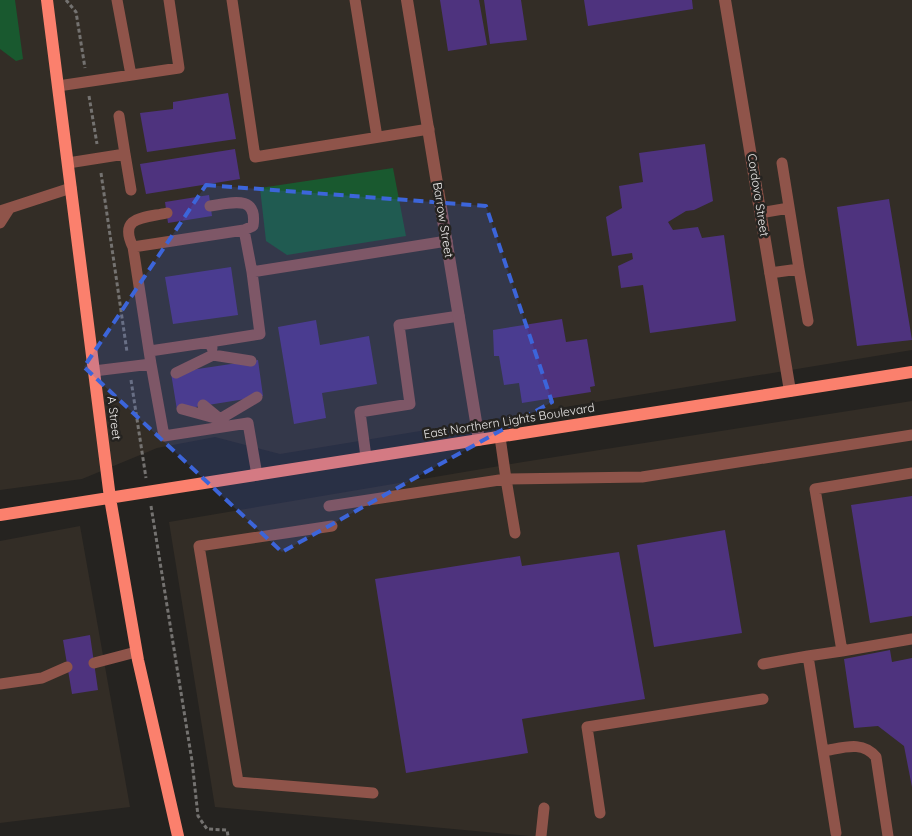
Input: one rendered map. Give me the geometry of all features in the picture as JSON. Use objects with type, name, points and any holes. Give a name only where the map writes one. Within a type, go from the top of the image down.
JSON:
[{"type":"main road","name":"A Street","points":[[47,0],[110,498],[136,652],[178,836]]},
{"type":"main road","name":"East Northern Lights Boulevard","points":[[0,516],[912,372]]},
{"type":"street","name":"Barrow Street","points":[[407,0],[479,440]]},
{"type":"street","name":"Cordova Street","points":[[725,0],[790,391]]},
{"type":"lane","points":[[117,0],[131,75]]},
{"type":"lane","points":[[58,86],[179,68],[169,0]]},
{"type":"lane","points":[[232,0],[255,157],[428,129]]},
{"type":"lane","points":[[355,0],[377,138]]},
{"type":"lane","points":[[119,116],[131,190]]},
{"type":"lane","points":[[68,163],[125,154]]},
{"type":"lane","points":[[782,163],[808,321]]},
{"type":"lane","points":[[0,223],[4,210],[71,188]]},
{"type":"lane","points":[[134,247],[244,230],[253,226],[255,215],[250,206],[242,202],[210,206]]},
{"type":"lane","points":[[760,213],[789,208]]},
{"type":"lane","points":[[167,214],[133,221],[128,227],[128,236],[134,247],[151,364],[164,436],[221,423],[248,423],[257,475]]},
{"type":"lane","points":[[150,351],[260,334],[252,272],[244,230]]},
{"type":"lane","points":[[252,272],[447,241]]},
{"type":"lane","points":[[770,273],[799,269]]},
{"type":"lane","points":[[366,458],[360,412],[410,404],[400,325],[459,316]]},
{"type":"lane","points":[[210,342],[213,355]]},
{"type":"lane","points":[[213,355],[231,364]]},
{"type":"lane","points":[[197,369],[213,355]]},
{"type":"lane","points":[[176,373],[213,355],[251,361]]},
{"type":"lane","points":[[94,371],[151,364]]},
{"type":"lane","points":[[221,423],[257,397]]},
{"type":"lane","points":[[221,423],[237,400]]},
{"type":"lane","points":[[203,405],[221,423]]},
{"type":"lane","points":[[182,409],[221,423]]},
{"type":"lane","points":[[328,506],[506,479],[642,477],[912,435]]},
{"type":"lane","points":[[500,437],[514,533]]},
{"type":"lane","points":[[842,650],[815,489],[912,473]]},
{"type":"lane","points":[[332,526],[199,546],[238,782],[373,793]]},
{"type":"lane","points":[[764,664],[912,639]]},
{"type":"lane","points":[[94,663],[136,652]]},
{"type":"lane","points":[[808,656],[836,833]]},
{"type":"lane","points":[[0,684],[42,678],[68,667]]},
{"type":"lane","points":[[600,813],[587,727],[763,699]]},
{"type":"lane","points":[[823,751],[861,745],[870,749],[876,757],[888,836]]},
{"type":"lane","points":[[541,836],[544,808]]},
{"type":"path","points":[[66,0],[76,12],[148,492],[192,761],[198,816],[207,829],[227,830],[228,836]]},
{"type":"highlighted area","points":[[206,185],[486,206],[552,402],[282,552],[84,367]]},
{"type":"shaded area","points":[[0,0],[912,0],[912,350],[280,454],[215,437],[157,448],[82,479],[0,490]]},
{"type":"shaded area","points":[[912,401],[912,836],[530,836],[215,807],[169,522],[523,462]]},
{"type":"shaded area","points":[[80,526],[130,807],[0,823],[0,541]]},
{"type":"green space","points":[[0,0],[15,0],[23,59],[16,61],[0,49]]},
{"type":"green space","points":[[393,168],[406,236],[287,255],[266,241],[260,188]]},
{"type":"building","points":[[440,0],[479,0],[487,45],[448,51]]},
{"type":"building","points":[[484,0],[521,0],[527,40],[490,44]]},
{"type":"building","points":[[584,0],[692,0],[693,9],[588,26]]},
{"type":"building","points":[[228,93],[236,139],[147,152],[140,113],[173,109],[173,102]]},
{"type":"building","points":[[705,144],[713,201],[694,210],[686,211],[668,222],[673,230],[698,227],[702,238],[724,235],[736,321],[650,333],[643,285],[621,288],[618,266],[633,259],[632,253],[612,256],[606,217],[622,208],[619,186],[643,182],[639,153]]},
{"type":"building","points":[[235,149],[240,179],[146,194],[140,164]]},
{"type":"building","points":[[209,195],[212,216],[168,223],[165,202]]},
{"type":"building","points":[[889,199],[912,340],[857,346],[837,207]]},
{"type":"building","points":[[231,267],[238,315],[173,324],[165,277]]},
{"type":"building","points":[[562,319],[566,342],[587,339],[595,386],[590,387],[591,392],[522,403],[519,383],[504,385],[499,356],[494,356],[493,330]]},
{"type":"building","points":[[316,320],[320,345],[369,336],[377,384],[322,393],[326,418],[294,424],[278,327]]},
{"type":"building","points":[[258,360],[263,396],[177,410],[171,373]]},
{"type":"building","points":[[912,496],[912,616],[870,623],[851,505]]},
{"type":"building","points":[[725,530],[742,633],[654,647],[637,545]]},
{"type":"building","points":[[619,552],[645,699],[522,719],[528,753],[406,773],[375,579],[520,556],[522,566]]},
{"type":"building","points":[[90,635],[98,690],[72,694],[63,640]]},
{"type":"building","points":[[890,650],[892,662],[912,658],[912,787],[904,746],[878,726],[854,728],[844,659]]}]
